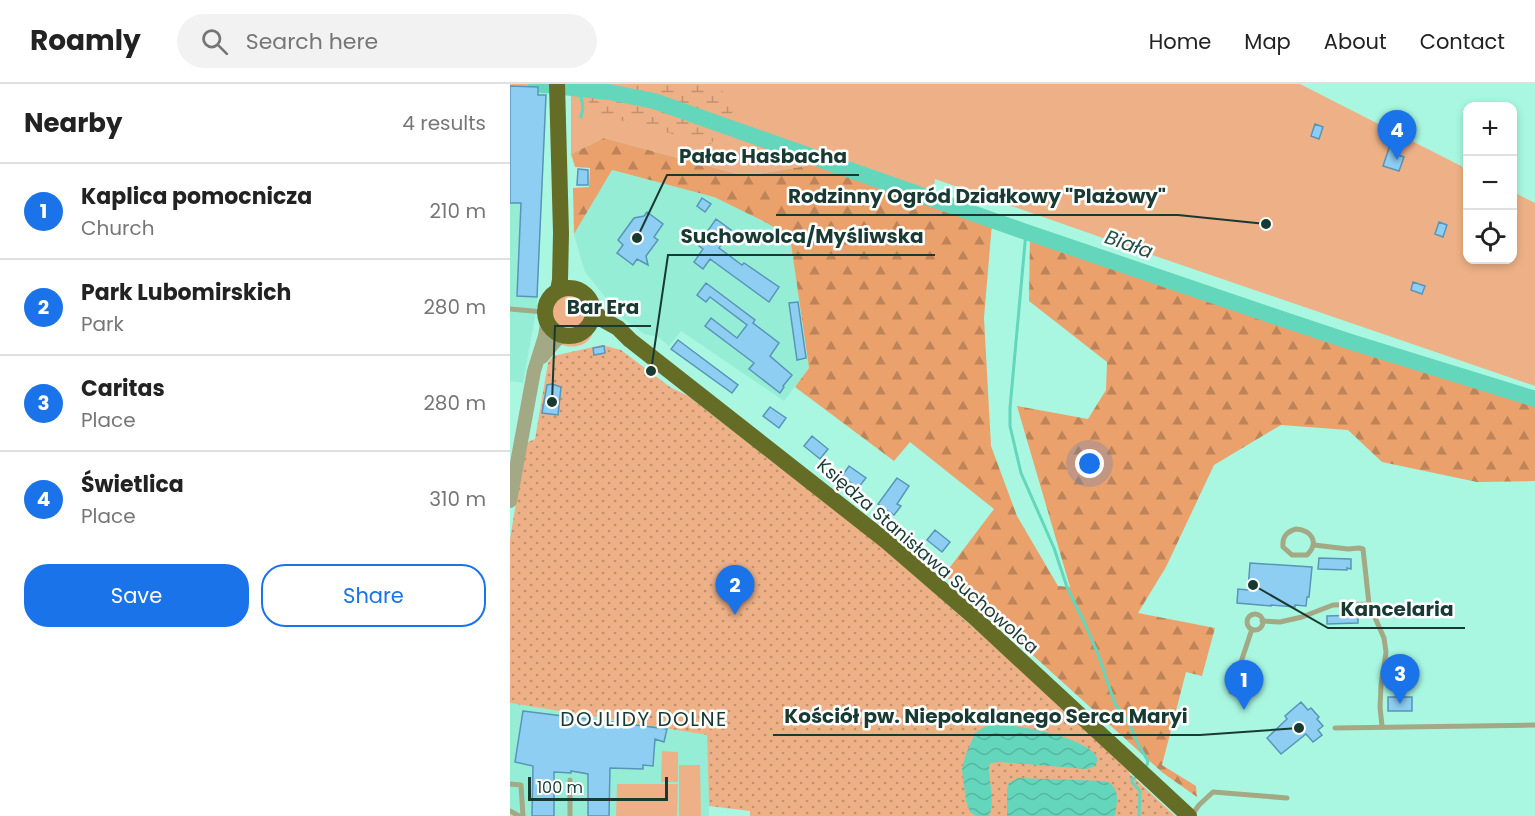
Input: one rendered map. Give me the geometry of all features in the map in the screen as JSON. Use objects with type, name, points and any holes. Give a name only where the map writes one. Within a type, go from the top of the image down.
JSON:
[{"type":"highway","points":[[558,90],[561,233],[558,290]]},
{"type":"highway","points":[[561,233],[572,280],[577,289],[587,297],[593,309],[592,320],[587,328],[578,334],[564,336],[556,333],[546,318],[547,301],[558,290],[577,289]]},
{"type":"highway","name":"Księdza Stanisława Suchowolca","points":[[593,309],[600,318],[618,328],[630,340],[903,556],[974,617],[1190,816]]},
{"type":"highway","name":"Księdza Stanisława Suchowolca","points":[[587,328],[630,340]]},
{"type":"street","points":[[510,501],[535,365],[545,336],[546,318]]},
{"type":"street","points":[[535,365],[557,339],[564,336]]},
{"type":"lane","points":[[510,309],[546,318]]},
{"type":"lane","points":[[1303,530],[1310,535],[1314,545],[1307,555],[1292,555],[1283,547],[1284,536],[1289,531],[1303,530]]},
{"type":"lane","points":[[1314,545],[1363,549],[1369,604],[1384,638],[1386,652],[1381,685],[1382,726]]},
{"type":"lane","points":[[1262,621],[1280,622],[1302,617],[1333,605],[1369,604]]},
{"type":"lane","points":[[1253,614],[1261,617],[1262,621],[1261,627],[1252,629],[1247,623],[1253,614]]},
{"type":"lane","points":[[1231,692],[1252,629]]},
{"type":"lane","points":[[1335,728],[1535,725]]},
{"type":"lane","points":[[570,780],[570,816]]},
{"type":"lane","points":[[510,784],[522,785],[521,816],[510,811]]},
{"type":"lane","points":[[1190,816],[1213,792],[1287,798]]},
{"type":"shaded area","points":[[510,85],[547,88],[537,306],[523,383],[510,381]]},
{"type":"shaded area","points":[[611,170],[714,197],[790,237],[809,368],[784,401],[681,331],[669,346],[658,337],[644,334],[620,316],[585,272],[574,234]]},
{"type":"shaded area","points":[[510,703],[708,735],[709,816],[510,816]]},
{"type":"green space","points":[[583,84],[718,84],[734,110],[711,144],[600,115],[583,95]]},
{"type":"green space","points":[[1300,84],[1463,167],[1463,264],[1517,264],[1517,194],[1535,203],[1535,386],[935,179],[932,203],[819,164],[745,176],[604,138],[571,154],[571,90],[510,85]]},
{"type":"green space","points":[[604,138],[745,176],[819,164],[992,223],[984,318],[991,446],[1017,516],[1058,586],[1070,587],[1017,406],[1088,419],[1106,390],[1107,362],[1029,301],[1030,234],[1535,407],[1535,481],[1477,482],[1382,462],[1348,430],[1281,425],[1214,465],[1166,567],[1138,613],[1215,628],[1202,676],[1186,672],[1162,765],[1196,786],[1197,797],[1163,773],[944,575],[994,509],[910,442],[894,461],[795,387],[809,368],[790,237],[714,197],[612,170],[574,234],[573,188],[589,187],[590,168],[575,167],[571,154]]},
{"type":"green space","points":[[569,294],[581,299],[586,311],[581,323],[569,328],[557,323],[552,311],[557,299]]},
{"type":"green space","points":[[592,335],[578,346],[560,344],[566,341]]},
{"type":"green space","points":[[602,345],[621,350],[670,387],[688,396],[882,547],[1038,684],[1131,770],[1129,773],[1175,816],[750,816],[750,811],[709,806],[707,735],[510,703],[510,539],[526,443],[535,439],[548,363],[553,356]]},
{"type":"green space","points":[[662,751],[678,752],[678,782],[661,782]]},
{"type":"green space","points":[[679,765],[700,765],[701,816],[679,816]]},
{"type":"green space","points":[[617,784],[678,784],[677,816],[616,816]]},
{"type":"water","points":[[992,724],[1051,733],[1082,745],[1093,752],[1098,760],[1094,767],[1086,769],[991,763],[989,766],[991,811],[989,816],[976,816],[970,812],[966,801],[962,769],[975,733]]},
{"type":"water","points":[[1018,778],[1105,781],[1116,791],[1115,816],[1007,816],[1007,789],[1009,783]]},
{"type":"building","points":[[510,86],[538,87],[538,95],[546,95],[537,297],[517,296],[521,203],[510,203]]},
{"type":"building","points":[[1315,124],[1323,127],[1319,139],[1311,136]]},
{"type":"building","points":[[1393,136],[1400,139],[1395,154],[1404,157],[1399,171],[1383,166]]},
{"type":"building","points":[[578,169],[588,170],[588,185],[577,185]]},
{"type":"building","points":[[702,198],[711,204],[705,212],[697,206]]},
{"type":"building","points":[[647,212],[663,224],[654,237],[658,240],[646,256],[648,265],[637,259],[633,265],[617,253],[623,245],[618,240],[634,218],[644,216]]},
{"type":"building","points":[[716,219],[731,230],[719,248],[779,287],[769,302],[710,259],[703,269],[694,262],[703,249],[698,245]]},
{"type":"building","points":[[1439,222],[1447,225],[1443,237],[1435,234]]},
{"type":"building","points":[[1413,282],[1425,286],[1422,294],[1411,290]]},
{"type":"building","points":[[706,283],[755,320],[753,323],[779,343],[770,356],[792,375],[780,393],[749,369],[754,363],[705,326],[711,318],[737,338],[747,325],[710,297],[706,302],[697,295]]},
{"type":"building","points":[[798,302],[806,358],[797,360],[789,303]]},
{"type":"building","points":[[678,340],[738,385],[732,393],[671,349]]},
{"type":"building","points":[[604,346],[605,353],[594,355],[593,348]]},
{"type":"building","points":[[547,385],[561,387],[558,415],[542,413]]},
{"type":"building","points":[[770,407],[786,418],[779,428],[763,416]]},
{"type":"building","points":[[812,436],[828,449],[820,459],[804,446]]},
{"type":"building","points":[[849,466],[866,478],[858,488],[842,476]]},
{"type":"building","points":[[897,478],[909,486],[897,504],[901,506],[894,515],[878,504]]},
{"type":"building","points":[[935,530],[950,542],[942,552],[927,540]]},
{"type":"building","points":[[1319,558],[1351,559],[1351,569],[1318,569]]},
{"type":"building","points":[[1250,563],[1312,567],[1306,606],[1237,603],[1238,589],[1248,590]]},
{"type":"building","points":[[1358,615],[1358,623],[1327,624],[1327,616]]},
{"type":"building","points":[[1388,697],[1412,697],[1412,711],[1388,711]]},
{"type":"building","points":[[1301,702],[1319,717],[1317,719],[1323,726],[1318,730],[1322,735],[1313,742],[1306,734],[1281,754],[1267,738],[1287,719],[1285,716]]},
{"type":"building","points":[[523,711],[667,729],[664,742],[655,739],[653,766],[643,765],[643,769],[610,768],[609,816],[588,816],[588,774],[571,771],[571,773],[554,772],[554,816],[532,816],[533,766],[515,762]]},
{"type":"waterway","name":"Biała","points":[[536,84],[609,92],[654,101],[1285,320],[1535,399]]},
{"type":"waterway","points":[[580,89],[583,108],[581,117]]},
{"type":"waterway","points":[[1026,232],[1010,426],[1021,473],[1054,548],[1067,587],[1098,654],[1115,704],[1129,723],[1148,761],[1147,765]]},
{"type":"waterway","points":[[1135,778],[1132,782],[1140,791],[1139,816]]},
{"type":"place","name":"Świetlica","points":[[1397,160]]},
{"type":"place","name":"Rodzinny Ogród Działkowy \"Plażowy\"","points":[[1266,224]]},
{"type":"place","name":"Pałac Hasbacha","points":[[637,238]]},
{"type":"place","name":"Suchowolca/Myśliwska","points":[[651,371]]},
{"type":"place","name":"Bar Era","points":[[552,402]]},
{"type":"place","name":"Kancelaria","points":[[1253,585]]},
{"type":"place","name":"Park Lubomirskich","points":[[735,615]]},
{"type":"place","name":"Caritas","points":[[1400,704]]},
{"type":"place","name":"Kaplica pomocnicza","points":[[1244,710]]},
{"type":"place","name":"Kościół pw. Niepokalanego Serca Maryi","points":[[1299,728]]},
{"type":"district","name":"DOJLIDY DOLNE","points":[[644,719]]}]
